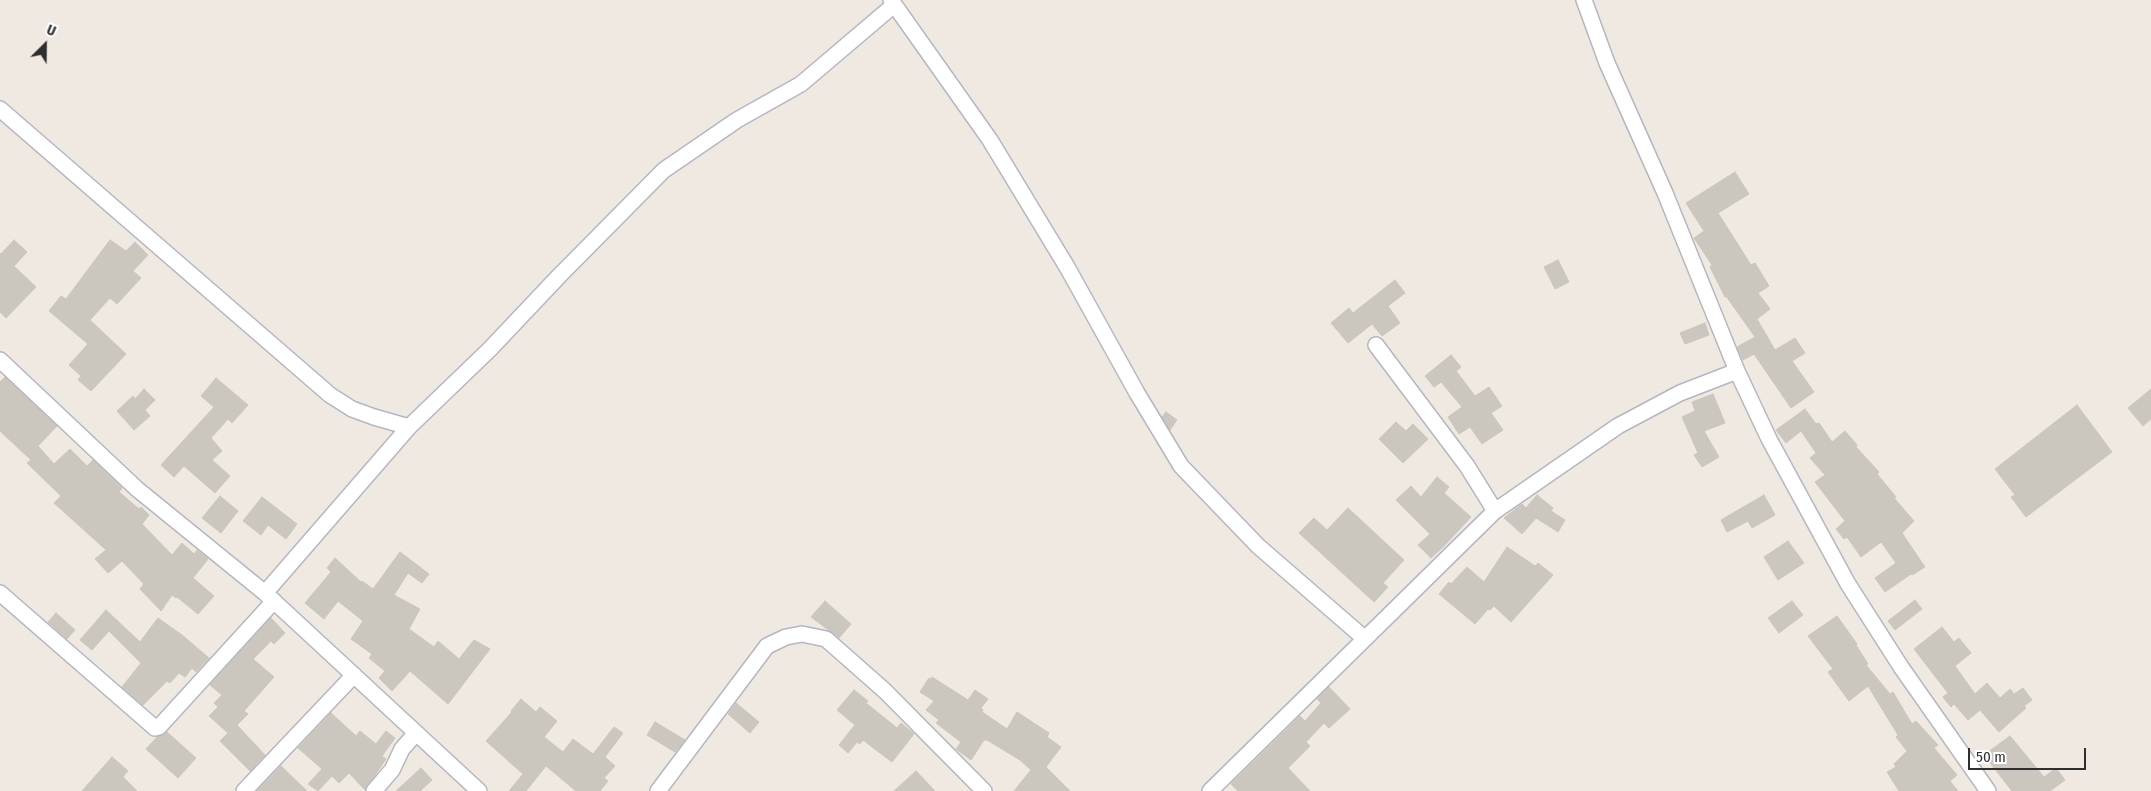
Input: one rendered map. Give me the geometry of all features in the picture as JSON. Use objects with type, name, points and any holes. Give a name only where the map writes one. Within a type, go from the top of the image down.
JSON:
[{"type":"street","points":[[1584,0],[1607,63],[1665,193],[1737,371],[1769,439],[1848,584],[1901,667],[1988,791]]},
{"type":"street","points":[[0,593],[155,728],[159,727],[270,597],[409,426],[490,349],[664,170],[737,120],[801,84],[892,2],[999,156],[1062,259],[1181,466],[1258,546],[1364,638]]},
{"type":"street","points":[[0,109],[330,395],[352,409],[409,426]]},
{"type":"street","points":[[1376,344],[1467,466],[1495,511]]},
{"type":"street","points":[[0,360],[137,489],[270,597],[479,791]]},
{"type":"street","points":[[1210,791],[1495,511],[1618,426],[1680,392],[1737,371]]},
{"type":"street","points":[[658,791],[767,646],[786,637],[802,634],[826,639],[885,691],[984,791]]},
{"type":"street","points":[[244,791],[354,675]]},
{"type":"street","points":[[374,791],[392,770],[402,749],[416,733]]},
{"type":"building","points":[[1735,172],[1749,194],[1718,213],[1751,265],[1755,263],[1769,286],[1758,293],[1770,309],[1757,319],[1775,350],[1795,338],[1805,353],[1792,361],[1814,392],[1791,408],[1754,354],[1743,360],[1737,347],[1755,337],[1725,297],[1710,267],[1712,265],[1694,238],[1704,231],[1686,203]]},
{"type":"building","points":[[14,240],[27,252],[14,266],[36,287],[6,318],[0,312],[0,253]]},
{"type":"building","points":[[110,240],[126,251],[135,242],[148,255],[133,271],[141,278],[117,304],[110,298],[90,320],[126,354],[91,391],[78,380],[81,376],[69,365],[88,344],[49,311],[61,296],[66,299]]},
{"type":"building","points":[[1558,260],[1569,282],[1555,289],[1544,267]]},
{"type":"building","points":[[1395,280],[1405,293],[1388,306],[1400,323],[1382,336],[1372,324],[1348,343],[1331,323],[1349,308],[1353,313]]},
{"type":"building","points":[[1705,323],[1709,335],[1685,344],[1680,333]]},
{"type":"building","points":[[1451,355],[1461,367],[1456,371],[1475,396],[1489,387],[1502,406],[1491,413],[1503,430],[1482,444],[1470,427],[1459,434],[1448,417],[1462,407],[1441,382],[1434,387],[1425,376]]},
{"type":"building","points":[[5,377],[57,426],[38,446],[54,464],[70,449],[87,466],[93,460],[122,488],[119,492],[149,515],[142,524],[172,555],[182,543],[194,554],[197,550],[208,559],[193,578],[214,596],[198,614],[172,595],[161,611],[140,589],[144,584],[122,561],[108,573],[95,559],[106,550],[54,503],[61,496],[27,463],[31,460],[0,431],[0,382]]},
{"type":"building","points":[[216,378],[248,405],[232,423],[228,419],[211,438],[222,451],[212,460],[230,476],[215,493],[184,466],[174,477],[161,465],[214,407],[201,396]]},
{"type":"building","points":[[144,389],[155,400],[145,410],[150,416],[134,430],[117,411],[133,396],[135,399]]},
{"type":"building","points":[[2151,389],[2151,419],[2143,426],[2128,408]]},
{"type":"building","points":[[1713,394],[1725,423],[1704,431],[1719,457],[1702,467],[1694,455],[1698,453],[1682,417],[1695,411],[1692,402]]},
{"type":"building","points":[[2077,405],[2112,452],[2026,517],[2011,497],[2015,495],[1995,469]]},
{"type":"building","points":[[1805,409],[1816,424],[1819,423],[1832,442],[1845,431],[1857,445],[1856,447],[1879,472],[1877,474],[1896,497],[1894,498],[1914,521],[1902,533],[1925,567],[1885,592],[1875,578],[1896,563],[1881,542],[1861,557],[1847,537],[1844,539],[1836,529],[1845,521],[1815,482],[1825,475],[1810,458],[1816,453],[1801,431],[1786,443],[1776,430]]},
{"type":"building","points":[[1166,412],[1177,420],[1170,430],[1162,417]]},
{"type":"building","points":[[1396,422],[1406,431],[1413,424],[1428,439],[1403,463],[1379,439]]},
{"type":"building","points":[[1437,477],[1449,487],[1444,493],[1471,517],[1431,558],[1418,545],[1430,534],[1396,500],[1411,486],[1421,497]]},
{"type":"building","points":[[1537,495],[1553,508],[1551,511],[1565,520],[1558,532],[1536,518],[1522,534],[1504,518],[1522,504],[1526,508]]},
{"type":"building","points":[[1764,495],[1775,515],[1752,528],[1748,521],[1727,532],[1721,520]]},
{"type":"building","points":[[220,496],[238,511],[221,533],[202,518]]},
{"type":"building","points":[[262,497],[297,524],[286,539],[268,525],[261,535],[243,521]]},
{"type":"building","points":[[1348,508],[1404,560],[1383,583],[1388,587],[1374,602],[1299,533],[1314,518],[1327,530]]},
{"type":"building","points":[[1788,541],[1804,563],[1778,580],[1764,557]]},
{"type":"building","points":[[1507,547],[1535,566],[1538,563],[1553,575],[1511,622],[1494,606],[1490,610],[1488,609],[1475,624],[1439,594],[1449,582],[1451,584],[1467,567],[1484,582]]},
{"type":"building","points":[[400,552],[429,574],[422,583],[408,573],[394,595],[420,609],[409,629],[434,647],[438,641],[459,659],[474,640],[490,649],[448,704],[410,671],[392,691],[379,678],[385,671],[369,658],[372,654],[351,639],[363,621],[338,601],[324,619],[305,603],[331,572],[327,568],[335,558],[361,582],[373,589]]},
{"type":"building","points":[[1915,600],[1922,609],[1895,630],[1888,621]]},
{"type":"building","points":[[825,601],[851,624],[839,638],[811,617]]},
{"type":"building","points":[[1792,601],[1803,615],[1779,633],[1768,618]]},
{"type":"building","points":[[106,610],[140,642],[158,618],[209,658],[196,672],[192,668],[185,677],[179,673],[170,683],[167,681],[143,705],[122,687],[141,663],[109,631],[92,650],[80,640]]},
{"type":"building","points":[[56,613],[75,630],[67,639],[48,622]]},
{"type":"building","points":[[1837,616],[1857,644],[1868,664],[1866,665],[1890,694],[1893,692],[1912,724],[1916,721],[1938,745],[1934,748],[1957,775],[1950,781],[1958,791],[1899,791],[1887,772],[1896,767],[1894,764],[1907,751],[1896,737],[1898,735],[1868,686],[1849,701],[1828,672],[1833,669],[1808,636]]},
{"type":"building","points":[[271,618],[285,633],[274,644],[271,641],[253,659],[274,677],[244,711],[248,714],[237,725],[265,755],[250,771],[220,741],[228,733],[209,716],[218,707],[214,703],[222,695],[210,685]]},
{"type":"building","points":[[1942,627],[1954,642],[1959,638],[1971,653],[1955,666],[1975,694],[1987,683],[2000,698],[2010,689],[2014,694],[2023,688],[2032,700],[2024,706],[2026,708],[1999,732],[1980,710],[1968,720],[1954,704],[1951,707],[1943,697],[1948,693],[1914,649]]},
{"type":"building","points":[[932,677],[968,700],[975,690],[988,699],[981,708],[982,712],[1007,729],[1017,712],[1049,733],[1047,737],[1061,747],[1046,767],[1070,791],[1014,791],[1031,770],[1020,760],[987,740],[984,740],[971,760],[956,749],[961,742],[936,723],[939,720],[926,710],[934,701],[920,692],[929,678],[931,679]]},
{"type":"building","points":[[1329,687],[1350,709],[1329,728],[1324,723],[1306,742],[1310,746],[1288,768],[1310,791],[1238,791],[1231,784],[1300,716],[1305,721],[1321,703],[1317,699]]},
{"type":"building","points":[[854,690],[868,701],[866,703],[897,728],[901,723],[914,734],[892,762],[863,740],[860,744],[857,742],[848,753],[839,745],[855,725],[837,710]]},
{"type":"building","points":[[521,699],[536,712],[540,707],[557,721],[544,737],[563,752],[573,739],[593,754],[614,727],[623,733],[605,757],[615,766],[604,778],[608,781],[600,791],[576,791],[546,766],[526,791],[509,791],[523,774],[486,741]]},
{"type":"building","points":[[736,703],[759,722],[750,733],[728,714]]},
{"type":"building","points":[[331,713],[356,736],[360,731],[376,744],[386,731],[395,738],[382,756],[386,759],[365,790],[349,773],[339,783],[332,776],[318,791],[308,784],[322,769],[298,748]]},
{"type":"building","points":[[655,722],[685,740],[675,752],[647,735]]},
{"type":"building","points":[[167,732],[196,758],[178,778],[146,749],[157,737]]},
{"type":"building","points":[[2010,736],[2044,777],[2056,768],[2065,780],[2050,791],[2012,791],[1984,755]]},
{"type":"building","points":[[112,757],[128,771],[123,777],[137,791],[82,791]]},
{"type":"building","points":[[281,766],[307,791],[257,791]]},
{"type":"building","points":[[421,768],[432,780],[420,791],[396,791]]},
{"type":"building","points":[[916,771],[935,791],[894,791]]}]
